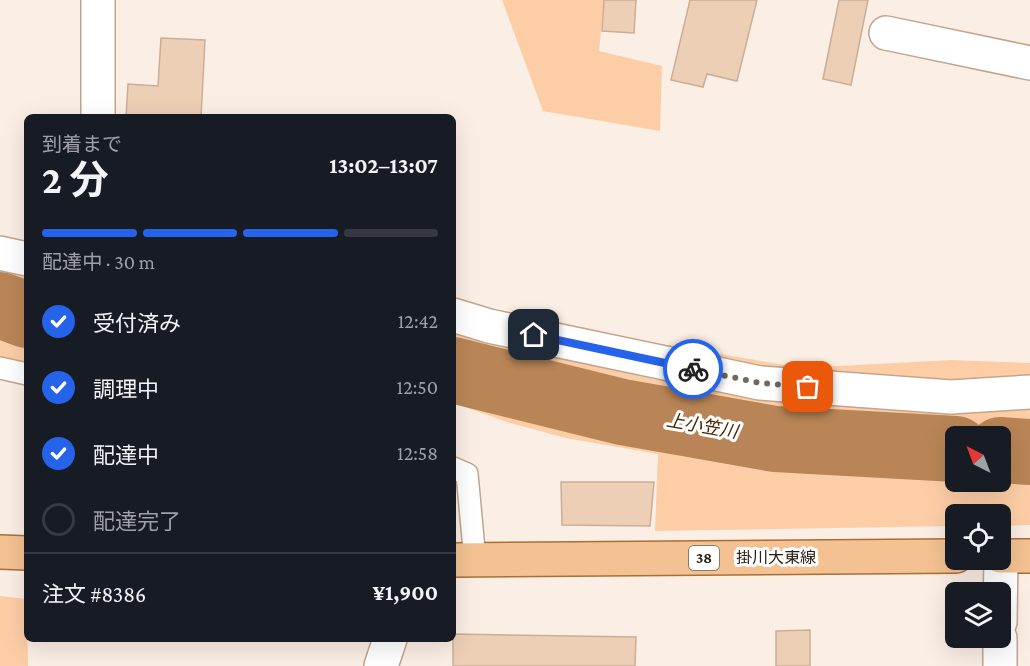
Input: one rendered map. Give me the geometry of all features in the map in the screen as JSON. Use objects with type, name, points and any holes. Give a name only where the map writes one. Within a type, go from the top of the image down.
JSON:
[{"type":"main road","points":[[0,552],[24,552]]},
{"type":"main road","name":"掛川大東線","points":[[464,560],[945,556]]},
{"type":"main road","points":[[1011,556],[1030,556]]},
{"type":"street","points":[[98,0],[98,114]]},
{"type":"street","points":[[886,33],[1030,63]]},
{"type":"street","points":[[0,253],[24,258]]},
{"type":"street","points":[[456,316],[489,326],[760,383],[951,397],[1030,392]]},
{"type":"street","points":[[381,666],[389,642]]},
{"type":"street","points":[[1000,648],[1000,666]]},
{"type":"lane","points":[[0,368],[24,373]]},
{"type":"lane","points":[[456,469],[467,474],[464,560]]},
{"type":"shaded area","points":[[502,0],[604,0],[599,51],[662,66],[660,131],[543,111]]},
{"type":"shaded area","points":[[0,251],[24,255],[24,371],[0,367]]},
{"type":"shaded area","points":[[456,309],[801,368],[952,360],[1030,363],[1030,525],[1011,526],[1011,504],[945,504],[945,526],[655,531],[658,454],[566,438],[510,423],[456,404]]},
{"type":"shaded area","points":[[0,596],[24,599],[24,642],[28,642],[28,666],[0,666]]},
{"type":"building","points":[[604,0],[636,0],[634,33],[602,31]]},
{"type":"building","points":[[690,0],[757,0],[737,81],[707,74],[703,87],[671,80]]},
{"type":"building","points":[[839,0],[868,0],[851,85],[823,79]]},
{"type":"building","points":[[161,38],[205,40],[201,114],[126,114],[128,84],[158,86]]},
{"type":"building","points":[[561,482],[654,482],[650,526],[562,525]]},
{"type":"building","points":[[810,630],[810,666],[776,666],[776,631]]},
{"type":"building","points":[[456,634],[636,637],[635,666],[453,666],[453,642],[456,642]]},
{"type":"waterway","name":"上小笠川","points":[[0,305],[24,314]]},
{"type":"waterway","name":"上小笠川","points":[[456,371],[622,412],[775,439],[945,448]]},
{"type":"waterway","name":"上小笠川","points":[[1011,451],[1030,452]]},
{"type":"way so far","points":[[693,369],[760,383],[808,387]]},
{"type":"route","points":[[534,335],[693,369]]}]
